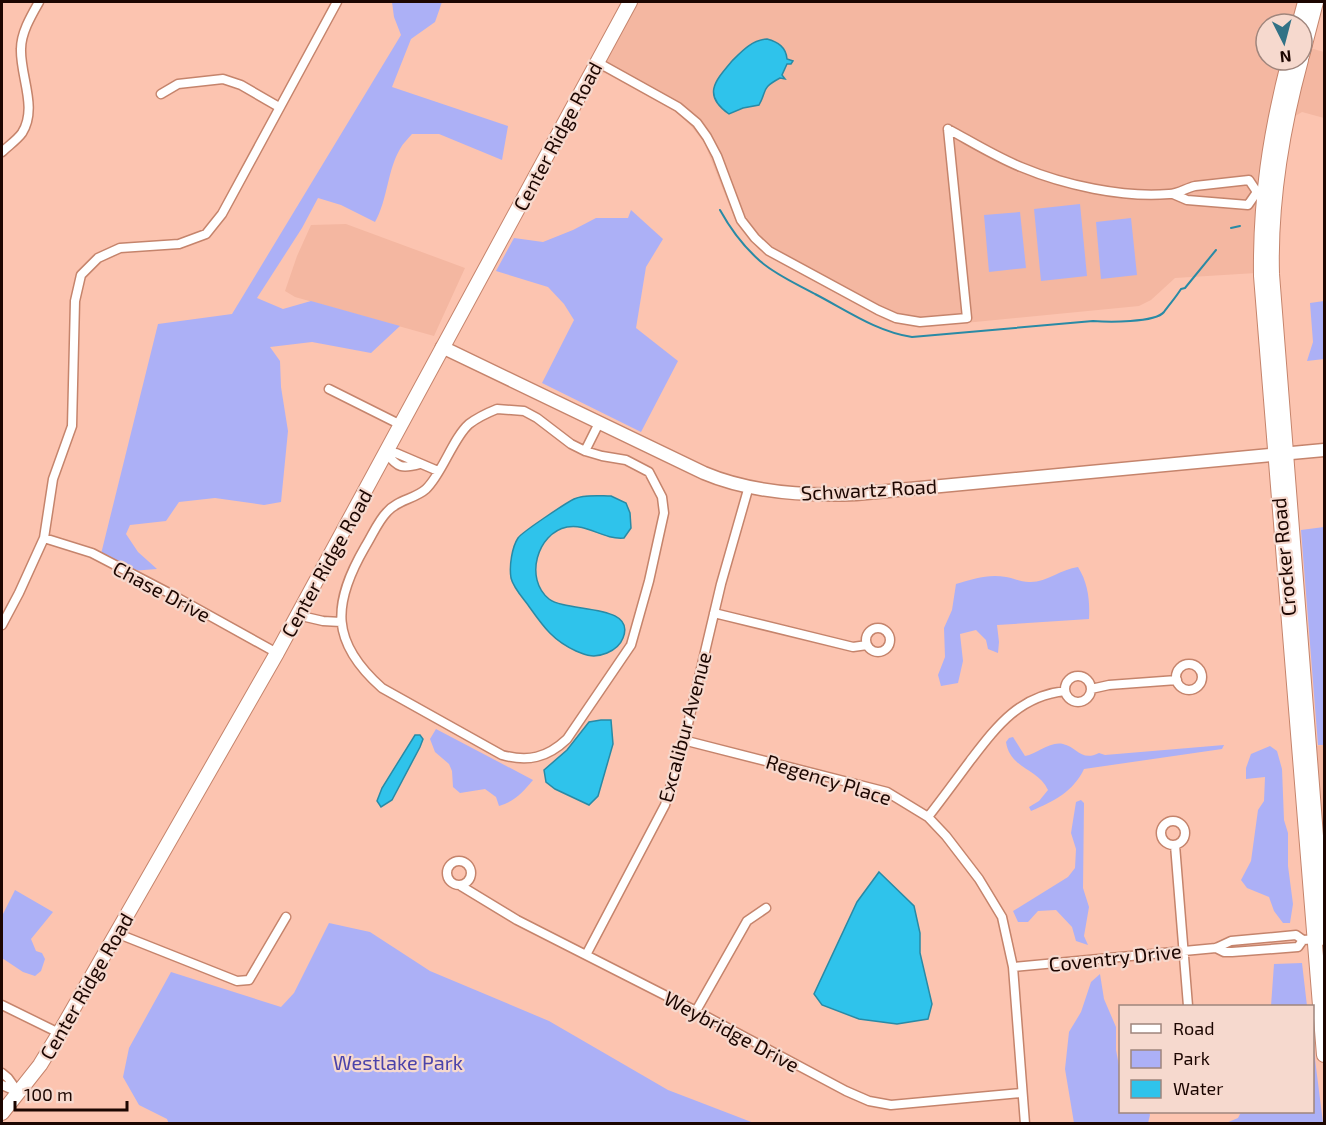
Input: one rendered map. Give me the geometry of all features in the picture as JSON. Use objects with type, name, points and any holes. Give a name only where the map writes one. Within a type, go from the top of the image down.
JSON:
[{"type":"main road","name":"Center Ridge Road","points":[[2,1113],[40,1065],[277,653],[630,2]]},
{"type":"main road","name":"Crocker Road","points":[[1280,455],[1260,276],[1265,193],[1273,129],[1286,72]]},
{"type":"main road","name":"Crocker Road","points":[[1298,72],[1283,134],[1265,193],[1273,212],[1272,287],[1280,455],[1324,1055]]},
{"type":"street","points":[[2,152],[22,132],[26,121],[28,103],[20,52],[21,41],[39,2]]},
{"type":"street","points":[[2,625],[44,538],[53,478],[72,426],[75,302],[81,275],[98,258],[120,248],[179,243],[206,234],[222,214],[337,2]]},
{"type":"street","points":[[597,62],[678,107],[697,123],[707,136],[717,156],[741,220],[764,247],[878,310],[903,320],[927,322],[967,318],[948,129],[1006,161],[1054,179],[1112,191],[1154,195],[1173,194],[1186,188],[1249,180],[1265,193],[1248,205],[1187,200],[1173,194]]},
{"type":"street","points":[[161,94],[178,84],[223,79],[241,85],[279,107]]},
{"type":"street","name":"Schwartz Road","points":[[442,348],[712,476],[749,486],[795,493],[856,494],[1324,450]]},
{"type":"street","points":[[329,389],[401,425]]},
{"type":"street","points":[[497,409],[524,411],[571,444],[585,451],[626,460],[649,472],[662,497],[664,513],[649,581],[631,645],[567,739],[555,751],[536,757],[517,759],[502,755],[382,688],[365,674],[353,657],[341,622],[341,600],[350,573],[385,513],[395,505],[426,490],[438,471],[467,425],[497,409]]},
{"type":"street","points":[[585,451],[599,423]]},
{"type":"street","points":[[386,453],[396,453],[438,471]]},
{"type":"street","name":"Excalibur Avenue","points":[[586,955],[665,805],[749,486]]},
{"type":"street","name":"Chase Drive","points":[[44,538],[92,553],[277,653]]},
{"type":"street","points":[[714,613],[853,647],[867,645]]},
{"type":"street","points":[[297,615],[323,621],[341,622]]},
{"type":"street","points":[[1065,692],[1069,680],[1077,676],[1085,678],[1091,689]]},
{"type":"street","points":[[1065,692],[1070,699],[1078,702],[1085,699],[1091,689],[1109,685],[1177,680]]},
{"type":"street","points":[[928,817],[1005,718],[1023,704],[1042,695],[1065,692]]},
{"type":"street","name":"Regency Place","points":[[683,740],[887,792],[928,817],[946,836],[980,879],[1002,917],[1013,967],[1025,1124]]},
{"type":"street","points":[[1175,845],[1188,1005]]},
{"type":"street","name":"Weybridge Drive","points":[[461,886],[517,920],[869,1101],[891,1105],[1021,1093]]},
{"type":"street","points":[[696,1011],[747,921],[766,908]]},
{"type":"street","points":[[116,933],[237,981],[249,980],[286,917]]},
{"type":"street","name":"Coventry Drive","points":[[1013,967],[1216,948],[1232,941],[1296,935],[1316,939]]},
{"type":"street","points":[[2,1005],[59,1033]]},
{"type":"street","points":[[2,1073],[18,1092]]},
{"type":"street","points":[[2,1085],[18,1092]]},
{"type":"shaded area","points":[[637,2],[1300,2],[1298,12],[1254,12],[1254,72],[1282,72],[1260,166],[1255,229],[1256,273],[1175,278],[1151,300],[1139,306],[924,327],[890,322],[758,249],[736,222],[704,142],[691,126],[676,112],[607,74],[596,76]]},
{"type":"shaded area","points":[[1314,49],[1324,52],[1324,118],[1302,112],[1292,118],[1304,72],[1314,72]]},
{"type":"shaded area","points":[[346,224],[465,268],[434,336],[295,297],[285,291],[311,225]]},
{"type":"shaded area","points":[[1324,745],[1324,875],[1313,746]]},
{"type":"green space","points":[[392,2],[442,2],[435,22],[411,39],[392,87],[508,126],[502,160],[439,134],[412,134],[396,158],[383,204],[375,222],[341,205],[318,198],[302,228],[257,298],[283,309],[311,301],[400,326],[371,353],[312,342],[270,347],[280,361],[281,387],[288,431],[281,502],[264,505],[215,498],[179,502],[166,521],[130,525],[126,534],[138,552],[157,569],[131,571],[101,554],[158,324],[232,314],[401,35],[394,17]]},
{"type":"green space","points":[[1080,204],[1087,276],[1041,281],[1034,209]]},
{"type":"green space","points":[[631,210],[663,239],[646,267],[636,328],[678,361],[641,432],[542,383],[574,320],[564,304],[548,287],[496,271],[514,238],[543,242],[596,218],[628,218]]},
{"type":"green space","points":[[1020,212],[1026,268],[989,272],[984,215]]},
{"type":"green space","points":[[1131,218],[1137,275],[1101,279],[1096,222]]},
{"type":"green space","points":[[1324,301],[1324,359],[1307,361],[1313,342],[1310,303]]},
{"type":"green space","points":[[1324,527],[1324,745],[1318,745],[1301,530]]},
{"type":"green space","points":[[1078,567],[1088,592],[1089,619],[997,625],[998,653],[988,649],[986,640],[976,630],[960,634],[963,661],[958,683],[941,686],[938,675],[945,657],[944,628],[952,610],[956,584],[993,576],[1035,582]]},
{"type":"green space","points":[[436,729],[533,780],[518,796],[499,806],[496,797],[485,789],[460,793],[453,787],[449,764],[435,752],[430,739]]},
{"type":"green space","points":[[1013,737],[1025,756],[1058,744],[1068,746],[1088,756],[1099,753],[1105,755],[1224,745],[1222,749],[1084,769],[1068,790],[1031,811],[1029,807],[1039,801],[1048,790],[1038,777],[1013,758],[1006,742]]},
{"type":"green space","points":[[1270,746],[1277,751],[1282,769],[1284,820],[1288,833],[1288,866],[1293,904],[1290,923],[1283,923],[1274,911],[1269,897],[1247,888],[1241,880],[1251,861],[1258,810],[1264,801],[1265,777],[1246,779],[1246,768],[1251,754]]},
{"type":"green space","points":[[1081,800],[1084,803],[1083,888],[1089,907],[1084,936],[1088,945],[1076,941],[1072,927],[1056,910],[1038,911],[1028,922],[1018,922],[1013,911],[1068,877],[1075,868],[1076,849],[1071,833],[1076,802]]},
{"type":"green space","points":[[15,890],[53,912],[31,939],[36,951],[42,953],[45,959],[41,971],[35,976],[23,972],[2,958],[3,914]]},
{"type":"green space","name":"Westlake Park","points":[[329,923],[370,932],[430,971],[549,1021],[668,1090],[754,1123],[169,1124],[167,1119],[139,1105],[123,1077],[129,1048],[171,972],[281,1007],[294,993]]},
{"type":"green space","points":[[1302,963],[1307,1005],[1271,1005],[1274,964]]},
{"type":"green space","points":[[1100,974],[1104,999],[1116,1027],[1119,1113],[1149,1113],[1148,1123],[1074,1123],[1065,1069],[1069,1032],[1081,1012],[1091,982]]},
{"type":"green space","points":[[1314,1051],[1323,1123],[1226,1123],[1238,1118],[1240,1113],[1314,1113]]},
{"type":"water","points":[[767,39],[781,46],[787,59],[793,61],[787,64],[782,75],[785,79],[780,78],[767,87],[759,105],[729,114],[716,101],[714,88],[716,82],[744,50],[757,41]]},
{"type":"water","points":[[611,496],[626,503],[630,513],[631,528],[624,538],[609,537],[581,527],[567,527],[548,538],[537,558],[537,580],[541,590],[549,599],[610,614],[620,619],[625,627],[623,638],[614,649],[599,656],[591,656],[568,647],[543,626],[514,585],[511,578],[511,562],[518,538],[569,502],[578,497]]},
{"type":"water","points":[[611,720],[613,744],[598,796],[589,805],[555,789],[546,782],[544,770],[567,750],[589,722]]},
{"type":"water","points":[[415,735],[420,735],[423,739],[420,747],[392,800],[381,807],[377,801],[382,788]]},
{"type":"water","points":[[879,872],[914,906],[920,933],[920,953],[932,1004],[928,1019],[897,1024],[859,1019],[822,1005],[814,994],[857,902]]},
{"type":"waterway","points":[[720,210],[743,244],[773,271],[874,325],[912,337],[1093,321],[1130,321],[1159,316],[1216,250]]},
{"type":"waterway","points":[[1231,228],[1240,226]]}]
